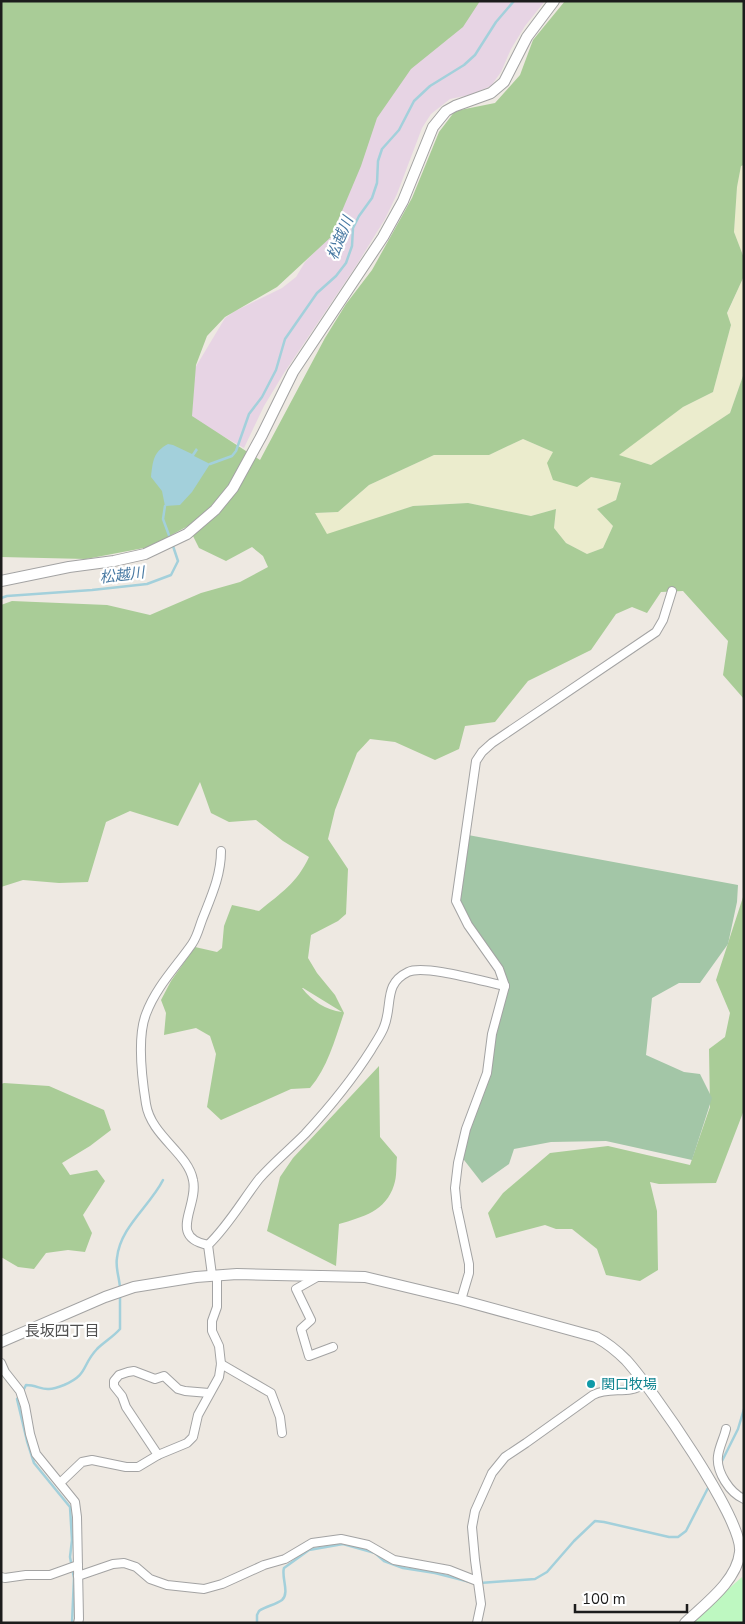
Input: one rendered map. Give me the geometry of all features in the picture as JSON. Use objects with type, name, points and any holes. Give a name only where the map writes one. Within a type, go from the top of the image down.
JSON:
[{"type":"street","points":[[1,581],[145,554],[187,534],[214,510],[233,488],[293,372],[383,237],[403,201],[433,127],[439,118],[450,108],[491,93],[504,82],[527,37],[554,1]]},
{"type":"street","points":[[461,1300],[469,1273],[469,1264],[456,1208],[455,1188],[458,1163],[466,1129],[487,1073],[492,1034],[505,986],[498,969],[468,925],[456,901],[469,823],[476,762],[482,752],[492,743],[656,632],[663,620],[672,591]]},
{"type":"street","points":[[208,1245],[196,1243],[189,1237],[186,1229],[187,1218],[194,1198],[193,1177],[188,1167],[163,1138],[150,1119],[146,1106],[142,1032],[146,1014],[168,974],[193,942],[219,876],[221,851]]},
{"type":"street","points":[[208,1245],[218,1235],[259,1180],[318,1119],[344,1089],[365,1060],[384,1029],[390,1009],[390,989],[398,978],[410,970],[424,969],[505,986]]},
{"type":"street","points":[[60,1483],[82,1462],[92,1460],[126,1467],[138,1467],[158,1455],[187,1443],[193,1437],[198,1415],[219,1377],[221,1364],[219,1346],[212,1331],[212,1321],[217,1307],[214,1275],[208,1245]]},
{"type":"street","points":[[1,1342],[105,1297],[134,1287],[162,1281],[214,1275],[365,1277],[461,1300],[596,1337],[617,1352],[627,1362],[671,1421],[708,1477],[737,1533],[742,1554],[734,1570],[724,1584],[685,1623]]},
{"type":"street","points":[[321,1275],[296,1289],[311,1320],[301,1329],[310,1356],[333,1347]]},
{"type":"street","points":[[1,1363],[5,1372],[20,1391],[36,1454],[75,1502],[77,1517],[78,1623]]},
{"type":"street","points":[[221,1364],[271,1393],[280,1417],[282,1433]]},
{"type":"street","points":[[158,1455],[114,1386],[114,1381],[119,1375],[134,1371],[155,1379],[164,1376],[178,1388],[185,1391],[209,1394]]},
{"type":"street","points":[[477,1623],[481,1604],[472,1527],[473,1518],[492,1473],[505,1457],[599,1391],[637,1389],[644,1384]]},
{"type":"street","points":[[726,1429],[718,1456],[718,1464],[728,1486],[736,1495],[744,1499]]},
{"type":"street","points":[[78,1576],[113,1564],[124,1563],[136,1567],[150,1579],[167,1585],[204,1588],[222,1584],[285,1559],[312,1542],[341,1539],[368,1544],[394,1560],[449,1570],[478,1584]]},
{"type":"street","points":[[1,1576],[5,1578],[26,1575],[50,1575],[78,1565]]},
{"type":"shaded area","points":[[466,1],[545,1],[525,26],[511,49],[501,72],[491,86],[469,95],[450,99],[431,114],[422,128],[397,194],[385,219],[356,266],[284,373],[264,406],[244,448],[189,417],[186,383],[225,318],[235,311],[282,288],[296,277],[305,262],[329,237],[365,114],[419,52],[449,39]]},
{"type":"green space","points":[[1,1],[480,1],[463,27],[411,69],[377,118],[361,166],[331,237],[277,287],[225,317],[207,336],[196,365],[192,416],[260,460],[325,338],[346,304],[372,270],[412,198],[439,132],[455,111],[495,103],[520,75],[533,40],[565,1],[744,1],[744,165],[741,166],[737,187],[734,232],[744,258],[744,276],[727,313],[731,325],[713,392],[683,407],[619,455],[651,465],[730,413],[744,373],[744,699],[723,675],[728,641],[683,591],[661,592],[647,613],[632,607],[616,614],[591,650],[528,681],[495,722],[465,726],[459,749],[435,760],[395,742],[370,739],[357,753],[335,810],[328,839],[348,869],[346,914],[338,921],[311,935],[308,958],[317,973],[335,995],[344,1013],[322,1071],[310,1088],[291,1089],[221,1120],[207,1107],[216,1054],[210,1036],[196,1028],[164,1035],[166,1013],[161,1000],[171,981],[195,947],[217,952],[222,948],[224,926],[232,905],[259,911],[294,881],[309,857],[283,841],[256,820],[229,822],[211,813],[200,782],[178,826],[130,811],[106,822],[88,882],[59,883],[23,880],[1,887],[1,605],[12,601],[107,605],[150,615],[201,593],[240,582],[268,567],[263,556],[252,547],[226,561],[199,548],[188,526],[149,547],[86,559],[1,557]],"holes":[[[523,439],[553,452],[547,463],[553,480],[577,487],[591,477],[621,483],[616,500],[597,509],[613,526],[603,548],[587,554],[566,543],[554,528],[556,509],[531,516],[468,503],[413,506],[327,534],[315,513],[338,512],[369,485],[434,455],[489,455]],[[303,988],[342,1012],[320,1004]]]},
{"type":"green space","points":[[744,165],[744,258],[734,232],[737,187],[741,166]]},
{"type":"green space","points":[[744,276],[744,373],[730,413],[651,465],[618,455],[683,407],[713,392],[731,325],[727,314]]},
{"type":"green space","points":[[523,439],[553,452],[590,477],[621,483],[616,500],[597,509],[613,526],[603,548],[587,554],[566,543],[554,528],[556,509],[531,516],[468,503],[413,506],[327,535],[314,513],[338,512],[369,485],[434,455],[489,455]]},
{"type":"green space","points":[[468,835],[738,885],[737,902],[728,944],[700,983],[679,983],[652,998],[646,1055],[684,1072],[700,1074],[712,1098],[692,1160],[606,1141],[551,1142],[514,1149],[509,1164],[482,1183],[457,1151],[462,1130],[481,1086],[505,978],[484,947],[460,900]]},
{"type":"green space","points":[[744,894],[744,1110],[716,1183],[659,1184],[650,1182],[657,1211],[658,1270],[640,1281],[606,1275],[597,1249],[572,1229],[556,1229],[545,1225],[496,1238],[488,1213],[503,1193],[550,1153],[608,1146],[690,1165],[710,1107],[709,1049],[725,1037],[730,1013],[716,980]]},
{"type":"green space","points":[[379,1066],[380,1137],[397,1157],[395,1182],[390,1194],[379,1207],[357,1219],[339,1224],[336,1266],[267,1231],[280,1177],[293,1158]]},
{"type":"green space","points":[[1,1084],[49,1086],[104,1110],[111,1130],[90,1146],[62,1163],[70,1175],[97,1170],[105,1181],[83,1215],[92,1233],[85,1252],[68,1250],[46,1253],[34,1269],[18,1267],[1,1257]]},
{"type":"green space","points":[[742,1577],[744,1583],[744,1623],[690,1623]]},
{"type":"water","points":[[168,444],[192,454],[196,448],[198,450],[194,456],[210,464],[192,492],[180,505],[165,506],[162,491],[151,477],[153,462],[159,450]]},
{"type":"waterway","name":"松越川","points":[[210,464],[232,456],[236,451],[249,414],[262,397],[276,370],[285,339],[317,293],[336,276],[346,263],[352,246],[353,228],[372,198],[377,183],[378,161],[382,149],[399,130],[414,101],[430,86],[464,65],[475,55],[496,22],[514,1]]},
{"type":"waterway","name":"松越川","points":[[165,506],[163,519],[170,538]]},
{"type":"waterway","name":"松越川","points":[[1,598],[147,584],[171,575],[178,561],[172,543]]},
{"type":"waterway","points":[[120,1289],[117,1270],[119,1247],[129,1227],[163,1180]]},
{"type":"waterway","points":[[23,1391],[26,1385],[46,1389],[55,1388],[77,1377],[97,1349],[120,1329],[120,1295]]},
{"type":"waterway","points":[[20,1396],[17,1399],[34,1463],[70,1507],[72,1540],[70,1557],[74,1578],[72,1623]]},
{"type":"waterway","points":[[721,1463],[738,1429],[744,1409]]},
{"type":"waterway","points":[[480,1583],[535,1579],[547,1572],[574,1541],[595,1521],[669,1537],[678,1537],[686,1531],[709,1486]]},
{"type":"waterway","points":[[257,1623],[259,1611],[279,1602],[284,1597],[284,1568],[309,1550],[343,1544],[375,1553],[384,1561],[403,1568],[435,1573],[474,1583]]},
{"type":"place","name":"関口牧場","points":[[591,1384]]},
{"type":"district","name":"長坂四丁目","points":[[62,1331]]}]
